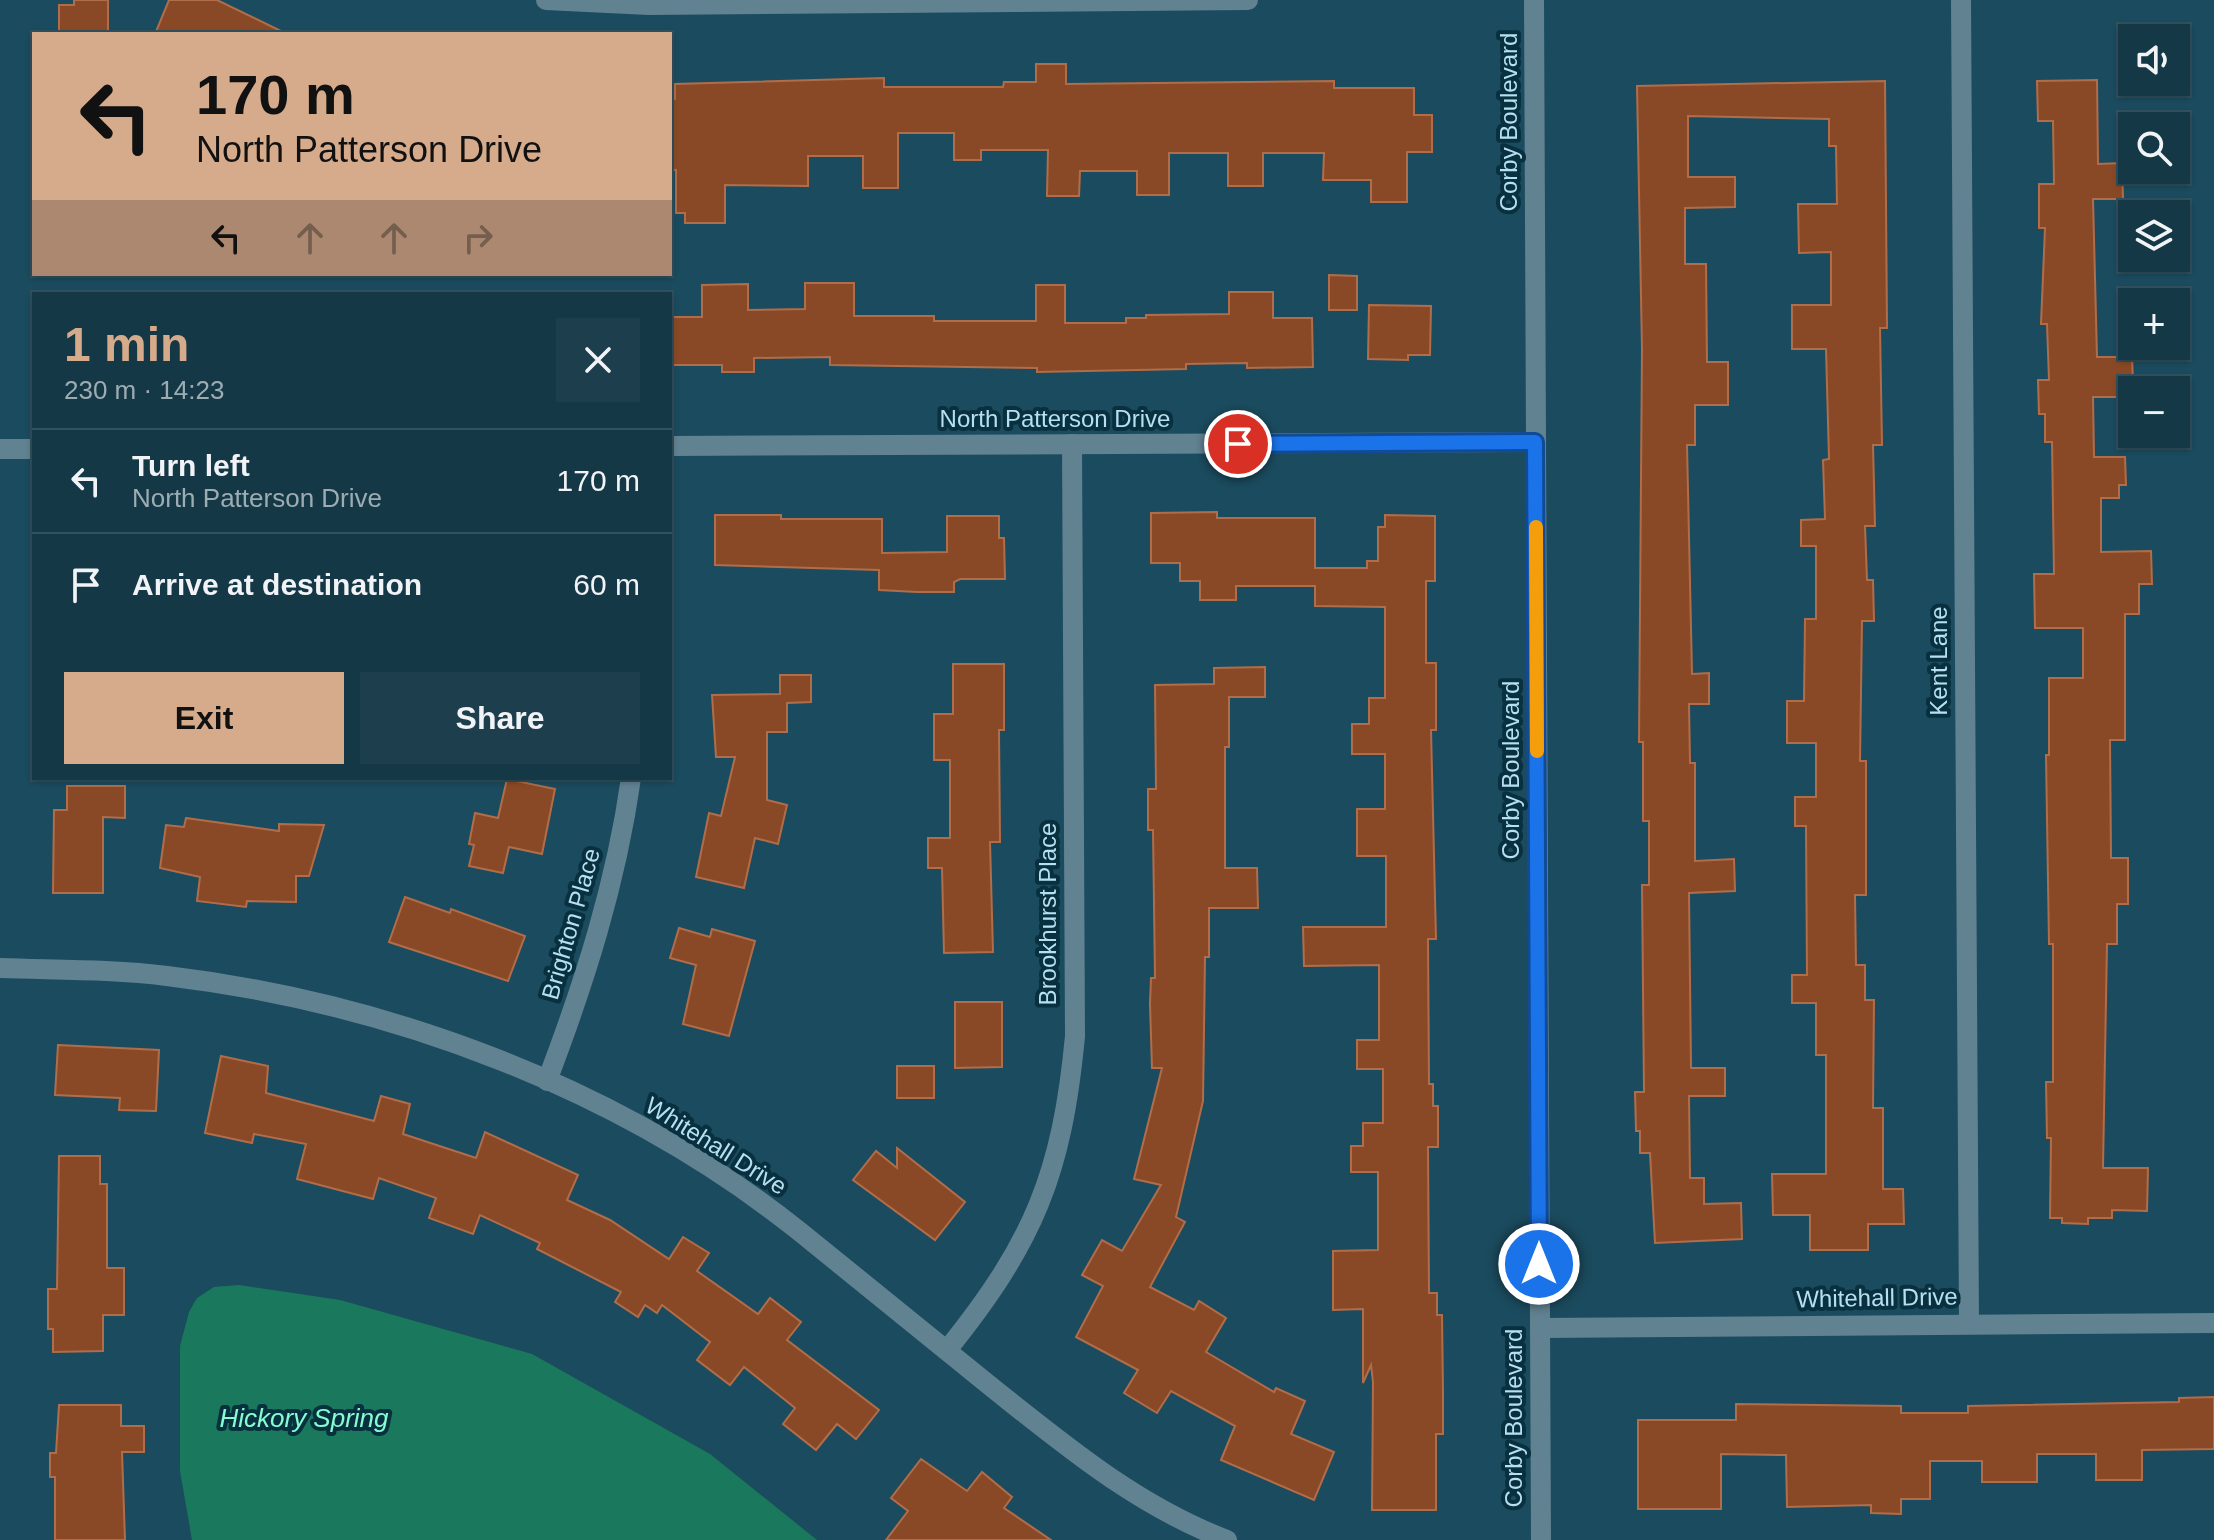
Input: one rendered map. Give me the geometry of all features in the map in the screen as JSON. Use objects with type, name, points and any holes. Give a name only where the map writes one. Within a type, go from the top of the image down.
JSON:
[{"type":"street","points":[[546,0],[649,5],[1248,0]]},
{"type":"street","name":"Corby Boulevard","points":[[1534,0],[1541,1540]]},
{"type":"street","name":"Kent Lane","points":[[1961,0],[1969,1323]]},
{"type":"street","name":"North Patterson Drive","points":[[672,446],[1535,442]]},
{"type":"street","name":"Brookhurst Place","points":[[947,1350],[986,1302],[1041,1206],[1069,1103],[1075,1036],[1072,444]]},
{"type":"street","points":[[0,449],[32,449]]},
{"type":"street","name":"Brighton Place","points":[[547,1081],[601,928],[622,843],[631,780]]},
{"type":"street","name":"Whitehall Drive","points":[[0,968],[165,976],[263,991],[426,1034],[547,1081],[673,1144],[794,1227],[1083,1461],[1139,1499],[1227,1540]]},
{"type":"street","name":"Whitehall Drive","points":[[1540,1328],[2214,1323]]},
{"type":"water","name":"Hickory Spring","points":[[239,1285],[340,1300],[532,1354],[710,1454],[817,1540],[192,1540],[180,1471],[180,1346],[189,1312],[197,1298],[214,1287]]},
{"type":"building","points":[[74,0],[108,0],[108,32],[59,32],[59,5],[74,5]]},
{"type":"building","points":[[169,0],[217,0],[283,32],[156,32]]},
{"type":"building","points":[[1036,64],[1066,64],[1066,84],[1334,81],[1334,88],[1414,88],[1414,115],[1432,115],[1432,152],[1407,152],[1407,202],[1371,202],[1371,180],[1323,180],[1324,153],[1263,153],[1263,186],[1228,186],[1228,153],[1169,153],[1169,195],[1137,195],[1137,171],[1080,171],[1079,196],[1047,196],[1048,150],[981,150],[981,160],[954,160],[954,133],[898,133],[898,188],[863,188],[863,156],[808,156],[808,186],[725,185],[725,223],[685,223],[685,213],[676,213],[676,170],[672,170],[672,99],[675,99],[675,84],[884,78],[884,87],[1003,87],[1004,82],[1036,82]]},
{"type":"building","points":[[2097,80],[2098,164],[2118,163],[2118,184],[2123,184],[2123,199],[2093,199],[2097,357],[2132,360],[2133,376],[2118,376],[2118,397],[2093,397],[2094,457],[2125,457],[2126,485],[2119,485],[2119,498],[2101,498],[2101,552],[2151,551],[2152,584],[2139,584],[2139,614],[2125,614],[2125,740],[2110,740],[2111,858],[2128,858],[2128,904],[2117,904],[2117,944],[2107,944],[2103,1168],[2148,1168],[2147,1211],[2112,1210],[2112,1218],[2088,1218],[2088,1224],[2062,1223],[2062,1218],[2050,1218],[2051,1138],[2047,1138],[2046,1082],[2053,1082],[2053,944],[2049,944],[2046,755],[2049,755],[2049,678],[2083,678],[2083,628],[2035,628],[2034,574],[2054,574],[2052,442],[2045,442],[2045,414],[2039,414],[2038,380],[2049,380],[2047,324],[2041,324],[2045,228],[2039,228],[2039,184],[2054,184],[2053,121],[2038,121],[2037,81]]},
{"type":"building","points":[[1885,81],[1887,328],[1880,328],[1882,445],[1873,445],[1875,526],[1865,526],[1867,580],[1873,580],[1874,621],[1862,621],[1860,761],[1866,761],[1866,895],[1855,895],[1856,965],[1865,965],[1865,1000],[1874,1000],[1873,1108],[1883,1108],[1883,1189],[1903,1189],[1904,1224],[1868,1224],[1868,1250],[1810,1250],[1810,1215],[1773,1215],[1772,1174],[1826,1174],[1826,1055],[1816,1055],[1816,1003],[1792,1003],[1792,975],[1807,975],[1806,826],[1795,826],[1795,797],[1816,797],[1816,743],[1787,743],[1787,701],[1804,701],[1805,619],[1816,619],[1816,546],[1801,546],[1801,520],[1825,519],[1823,460],[1829,459],[1826,349],[1792,349],[1792,305],[1831,305],[1831,252],[1799,253],[1798,204],[1837,204],[1836,146],[1829,146],[1829,119],[1688,116],[1688,177],[1735,177],[1735,207],[1685,208],[1685,264],[1706,264],[1707,362],[1728,362],[1728,405],[1695,405],[1695,445],[1687,445],[1692,674],[1709,673],[1709,704],[1689,704],[1690,763],[1695,763],[1695,861],[1734,859],[1735,891],[1689,893],[1691,1068],[1725,1068],[1725,1096],[1689,1096],[1690,1178],[1704,1178],[1704,1204],[1741,1203],[1742,1239],[1655,1243],[1650,1153],[1640,1153],[1635,1092],[1644,1092],[1642,885],[1649,885],[1649,821],[1643,821],[1643,742],[1639,742],[1642,349],[1637,86]]},
{"type":"building","points":[[1329,275],[1357,276],[1357,310],[1329,310]]},
{"type":"building","points":[[805,283],[854,283],[854,316],[934,316],[934,321],[1036,321],[1036,285],[1065,285],[1065,323],[1126,323],[1126,318],[1146,318],[1146,315],[1229,314],[1229,292],[1273,292],[1273,318],[1312,318],[1313,367],[1247,368],[1247,363],[1186,364],[1186,369],[1037,372],[1037,368],[830,365],[830,357],[754,358],[754,372],[722,372],[722,365],[672,365],[672,317],[702,317],[702,285],[748,284],[748,310],[805,309]]},
{"type":"building","points":[[1369,305],[1431,306],[1430,355],[1408,355],[1408,360],[1368,359]]},
{"type":"building","points":[[1217,512],[1217,518],[1315,518],[1315,568],[1367,568],[1367,561],[1378,561],[1378,527],[1385,527],[1385,515],[1435,516],[1435,581],[1426,581],[1426,663],[1436,663],[1436,730],[1431,730],[1436,939],[1428,939],[1429,1084],[1433,1084],[1433,1106],[1438,1106],[1438,1147],[1428,1147],[1429,1293],[1437,1293],[1437,1315],[1442,1315],[1443,1434],[1436,1434],[1436,1510],[1372,1510],[1373,1382],[1371,1365],[1363,1383],[1363,1309],[1333,1310],[1333,1251],[1378,1250],[1378,1172],[1351,1172],[1351,1146],[1363,1146],[1363,1123],[1383,1123],[1383,1069],[1357,1069],[1357,1040],[1379,1040],[1379,965],[1304,966],[1303,927],[1386,927],[1386,856],[1357,856],[1357,809],[1385,809],[1385,754],[1352,754],[1352,724],[1369,724],[1369,698],[1385,698],[1385,607],[1315,606],[1315,586],[1236,586],[1236,600],[1200,600],[1200,581],[1180,581],[1180,563],[1151,563],[1151,513]]},
{"type":"building","points":[[715,515],[781,515],[781,519],[882,519],[882,553],[947,552],[947,516],[999,516],[999,538],[1004,538],[1005,579],[960,579],[954,582],[954,592],[917,592],[879,590],[879,570],[715,565]]},
{"type":"building","points":[[953,664],[1004,664],[1004,730],[999,730],[1000,842],[990,842],[993,952],[944,953],[942,868],[928,868],[928,838],[950,838],[950,760],[934,760],[934,714],[953,714]]},
{"type":"building","points":[[1265,667],[1265,697],[1229,697],[1229,747],[1225,747],[1225,868],[1257,868],[1258,908],[1209,908],[1209,957],[1205,957],[1203,1101],[1176,1217],[1185,1222],[1150,1287],[1194,1310],[1199,1301],[1226,1318],[1206,1352],[1274,1392],[1276,1388],[1305,1401],[1291,1434],[1334,1452],[1314,1500],[1221,1460],[1235,1426],[1171,1391],[1157,1413],[1124,1393],[1138,1370],[1076,1337],[1103,1286],[1082,1275],[1102,1240],[1122,1251],[1161,1185],[1134,1179],[1162,1068],[1152,1068],[1150,1004],[1151,978],[1155,978],[1153,830],[1148,830],[1148,789],[1156,789],[1155,685],[1214,684],[1214,668]]},
{"type":"building","points":[[780,675],[811,675],[811,702],[787,703],[787,732],[767,732],[767,800],[787,805],[778,844],[755,838],[744,888],[696,877],[709,813],[721,816],[735,757],[716,757],[712,695],[780,694]]},
{"type":"building","points":[[507,780],[555,789],[542,854],[509,847],[503,873],[469,866],[474,845],[469,844],[475,813],[498,818]]},
{"type":"building","points":[[67,786],[125,786],[125,818],[103,817],[103,893],[53,893],[54,810],[67,810]]},
{"type":"building","points":[[186,818],[279,831],[279,824],[324,825],[309,876],[296,876],[296,902],[247,901],[246,907],[197,901],[200,877],[160,868],[166,825],[184,827]]},
{"type":"building","points":[[405,897],[450,913],[451,909],[525,936],[508,981],[389,942]]},
{"type":"building","points":[[679,928],[710,937],[712,929],[755,941],[729,1036],[683,1024],[696,965],[670,958]]},
{"type":"building","points":[[955,1002],[1002,1002],[1002,1067],[955,1068]]},
{"type":"building","points":[[58,1045],[159,1050],[156,1111],[119,1110],[120,1098],[55,1095]]},
{"type":"building","points":[[221,1056],[268,1066],[266,1093],[374,1121],[381,1096],[410,1104],[403,1134],[476,1158],[485,1132],[578,1175],[567,1200],[610,1220],[669,1259],[683,1237],[709,1253],[697,1271],[758,1314],[770,1298],[801,1322],[787,1340],[879,1410],[856,1439],[837,1424],[816,1450],[783,1424],[795,1408],[744,1367],[730,1385],[697,1360],[710,1342],[662,1305],[657,1313],[645,1305],[638,1317],[615,1302],[621,1292],[537,1249],[540,1243],[480,1215],[473,1234],[429,1218],[436,1198],[379,1178],[373,1199],[297,1179],[306,1144],[254,1134],[252,1143],[205,1133]]},
{"type":"building","points":[[897,1066],[934,1066],[934,1098],[897,1098]]},
{"type":"building","points":[[897,1148],[965,1202],[935,1240],[853,1180],[876,1151],[897,1168]]},
{"type":"building","points":[[59,1156],[100,1156],[100,1184],[107,1184],[107,1268],[124,1268],[124,1315],[103,1315],[103,1351],[53,1352],[53,1329],[48,1329],[48,1289],[57,1289]]},
{"type":"building","points":[[2214,1397],[2214,1449],[2142,1450],[2142,1480],[2096,1480],[2096,1454],[2037,1454],[2037,1482],[1982,1482],[1982,1461],[1930,1461],[1930,1499],[1901,1499],[1901,1514],[1871,1513],[1871,1505],[1787,1507],[1786,1455],[1721,1454],[1721,1509],[1638,1509],[1638,1420],[1736,1420],[1736,1404],[1901,1406],[1901,1413],[1968,1413],[1968,1406],[2179,1402],[2179,1398]]},
{"type":"building","points":[[59,1405],[121,1405],[121,1426],[144,1426],[144,1452],[122,1452],[125,1540],[55,1540],[55,1477],[50,1477],[50,1453],[56,1453]]},
{"type":"building","points":[[921,1459],[967,1491],[982,1472],[1012,1497],[1004,1508],[1051,1540],[886,1540],[908,1511],[891,1498]]},
{"type":"slow traffic","points":[[1536,527],[1537,751]]},
{"type":"route","points":[[1238,444],[1535,442],[1539,1264]]}]
